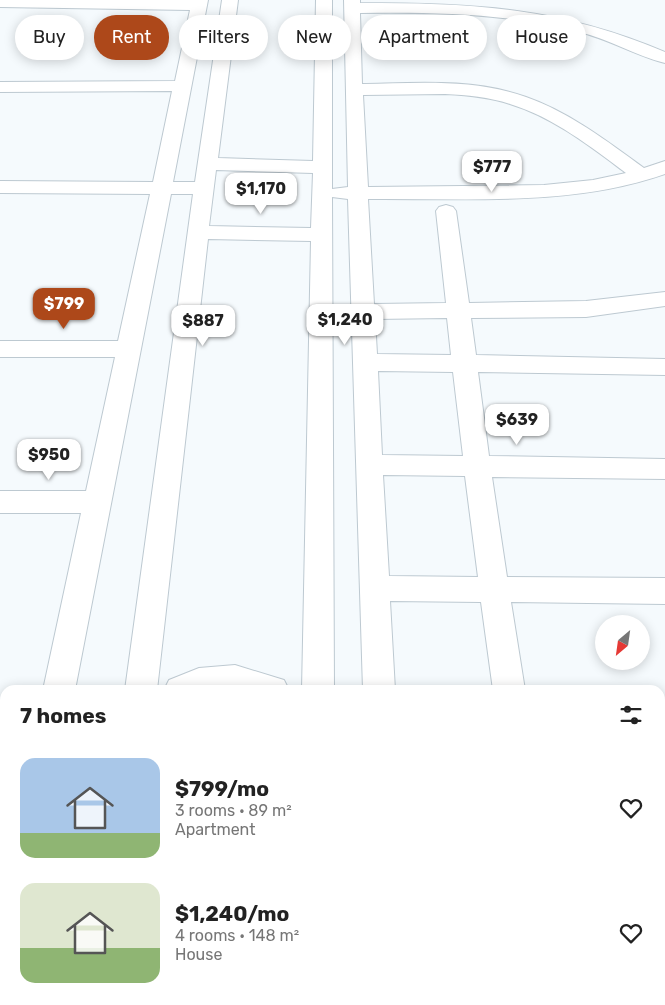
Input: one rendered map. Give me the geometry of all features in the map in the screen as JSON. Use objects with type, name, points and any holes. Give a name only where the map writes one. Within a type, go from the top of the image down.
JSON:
[{"type":"street","points":[[142,685],[198,232],[230,0]]},
{"type":"street","points":[[318,685],[324,0]]},
{"type":"street","points":[[0,2],[199,2],[60,685]]},
{"type":"street","points":[[379,685],[358,201],[352,4],[470,8],[555,19],[613,36],[665,58]]},
{"type":"street","points":[[0,87],[182,86]]},
{"type":"street","points":[[354,90],[472,90],[508,97],[550,115],[615,156],[642,176]]},
{"type":"street","points":[[207,164],[323,167]]},
{"type":"street","points":[[322,201],[518,193],[595,186],[642,176],[665,167]]},
{"type":"street","points":[[0,187],[159,197]]},
{"type":"street","points":[[358,201],[446,211],[549,208],[591,202],[665,187]]},
{"type":"street","points":[[0,203],[203,197]]},
{"type":"street","points":[[446,211],[493,589],[508,685]]},
{"type":"street","points":[[198,232],[322,235]]},
{"type":"street","points":[[363,312],[586,309],[665,299]]},
{"type":"street","points":[[0,349],[128,349]]},
{"type":"street","points":[[365,362],[665,366]]},
{"type":"street","points":[[369,465],[665,469]]},
{"type":"street","points":[[0,502],[97,502]]},
{"type":"street","points":[[374,588],[665,591]]},
{"type":"street","points":[[192,685],[199,682],[235,679],[256,685]]}]
